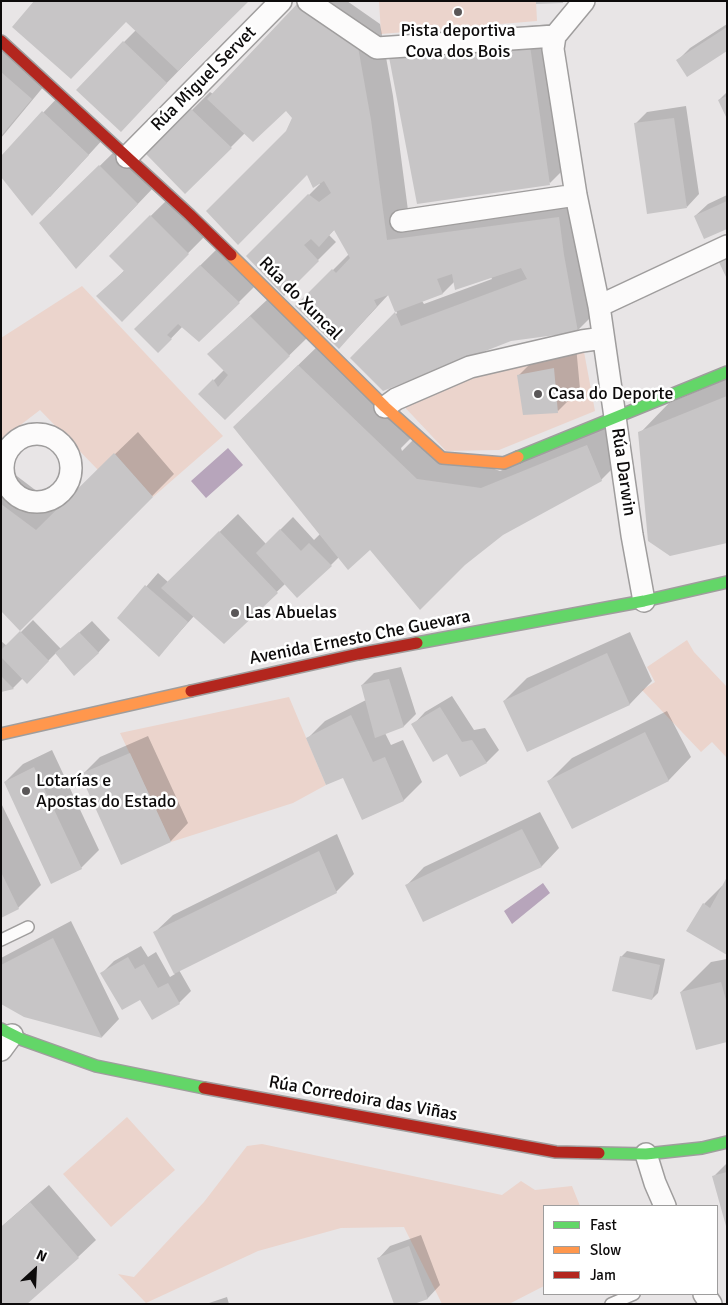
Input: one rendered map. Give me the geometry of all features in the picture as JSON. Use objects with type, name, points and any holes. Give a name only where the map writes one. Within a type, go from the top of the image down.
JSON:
[{"type":"street","name":"Rúa Miguel Servet","points":[[127,157],[281,1]]},
{"type":"street","points":[[308,1],[377,48],[555,36],[584,1]]},
{"type":"street","name":"Rúa Darwin","points":[[555,36],[553,49],[576,195],[599,306],[632,535],[644,602]]},
{"type":"street","name":"Rúa do Xuncal","points":[[1,41],[190,215],[385,407],[442,458],[504,463],[614,416],[727,372]]},
{"type":"street","points":[[401,221],[576,195]]},
{"type":"street","points":[[599,306],[727,246]]},
{"type":"street","points":[[385,407],[396,399],[470,367],[582,341],[603,338]]},
{"type":"street","name":"Avenida Ernesto Che Guevara","points":[[1,734],[358,654],[644,602],[727,582]]},
{"type":"street","name":"Rúa Corredoira das Viñas","points":[[5,1038],[96,1066],[246,1096],[556,1152],[646,1154],[702,1148],[727,1142]]},
{"type":"street","points":[[646,1154],[665,1205]]},
{"type":"lane","points":[[1,940],[28,927]]},
{"type":"lane","points":[[611,1304],[632,1295]]},
{"type":"shaded area","name":"Pista deportiva Cova dos Bois","points":[[379,1],[536,1],[537,21],[381,34]]},
{"type":"shaded area","points":[[82,286],[223,436],[153,497],[115,454],[98,470],[40,410],[1,440],[1,338]]},
{"type":"shaded area","points":[[582,341],[595,411],[499,450],[446,451],[397,399]]},
{"type":"shaded area","points":[[228,448],[243,465],[206,498],[191,481]]},
{"type":"shaded area","points":[[687,640],[694,652],[727,687],[727,758],[712,742],[701,752],[642,690],[655,682],[647,667]]},
{"type":"shaded area","points":[[289,697],[326,785],[293,803],[171,842],[120,733]]},
{"type":"shaded area","points":[[543,883],[550,893],[512,924],[504,911]]},
{"type":"shaded area","points":[[127,1117],[175,1170],[111,1227],[63,1174]]},
{"type":"shaded area","points":[[262,1144],[502,1195],[521,1181],[535,1190],[572,1186],[580,1205],[543,1205],[543,1287],[509,1304],[442,1304],[404,1227],[341,1228],[258,1251],[146,1303],[118,1274],[134,1277],[204,1202],[247,1146]]},
{"type":"building","points":[[34,1],[249,1],[178,71],[126,22],[71,79],[12,27]]},
{"type":"building","points":[[536,1],[563,1],[563,3],[536,4]]},
{"type":"building","points":[[297,4],[358,47],[371,120],[387,240],[559,217],[578,332],[511,341],[383,391],[350,358],[395,312],[388,295],[374,300],[377,306],[339,349],[295,306],[332,269],[336,273],[350,258],[334,230],[319,247],[311,239],[304,245],[319,261],[284,296],[246,256],[308,194],[319,202],[331,193],[324,181],[313,188],[307,175],[238,245],[206,211],[286,131],[292,118],[286,111],[253,142],[207,99]],"holes":[[[521,268],[527,279],[401,326],[395,312],[443,294],[437,279],[452,274],[455,290]]]},
{"type":"building","points":[[727,27],[727,51],[687,77],[676,60]]},
{"type":"building","points":[[123,41],[167,83],[121,132],[76,90]]},
{"type":"building","points":[[530,46],[550,185],[417,204],[389,57]]},
{"type":"building","points":[[1,72],[32,99],[1,136]]},
{"type":"building","points":[[727,96],[727,119],[718,100]]},
{"type":"building","points":[[191,109],[232,148],[185,194],[146,154]]},
{"type":"building","points":[[42,111],[89,155],[32,216],[1,177],[1,156]]},
{"type":"building","points":[[674,118],[687,208],[647,214],[634,123]]},
{"type":"building","points":[[99,165],[138,204],[76,269],[39,223]]},
{"type":"building","points":[[727,201],[727,229],[704,239],[694,216]]},
{"type":"building","points":[[150,215],[189,254],[122,322],[96,296],[124,271],[109,256]]},
{"type":"building","points":[[727,253],[727,279],[717,258]]},
{"type":"building","points":[[200,265],[240,303],[199,342],[178,324],[167,335],[172,339],[158,353],[134,329]]},
{"type":"building","points":[[250,316],[290,356],[225,420],[198,394],[213,379],[218,387],[228,375],[207,354]]},
{"type":"building","points":[[298,365],[417,479],[481,488],[587,445],[602,481],[503,535],[465,565],[420,610],[370,550],[348,570],[233,427]]},
{"type":"building","name":"Casa do Deporte","points":[[554,368],[558,413],[523,415],[517,375]]},
{"type":"building","points":[[727,396],[727,543],[670,556],[648,541],[638,432]]},
{"type":"building","points":[[114,453],[153,497],[20,631],[1,611],[1,504],[36,530]]},
{"type":"building","points":[[280,529],[301,551],[309,543],[332,566],[297,598],[256,553]]},
{"type":"building","points":[[219,531],[278,593],[224,644],[161,588]]},
{"type":"building","points":[[145,585],[188,622],[159,657],[117,618]]},
{"type":"building","points":[[20,631],[49,661],[27,684],[1,657],[1,650]]},
{"type":"building","points":[[79,632],[99,653],[74,676],[55,653]]},
{"type":"building","points":[[607,653],[630,705],[527,752],[503,701]]},
{"type":"building","points":[[1,676],[14,689],[1,692]]},
{"type":"building","points":[[389,679],[404,727],[375,738],[361,685]]},
{"type":"building","points":[[440,707],[462,742],[472,740],[487,763],[460,777],[447,754],[433,762],[411,724]]},
{"type":"building","points":[[351,715],[373,762],[385,757],[404,801],[362,820],[343,778],[326,785],[306,738]]},
{"type":"building","points":[[645,732],[669,781],[572,829],[547,781]]},
{"type":"building","points":[[130,753],[171,842],[121,865],[80,774]]},
{"type":"building","points":[[34,767],[82,869],[51,884],[4,782]]},
{"type":"building","points":[[522,829],[542,867],[423,922],[405,885]]},
{"type":"building","points":[[319,851],[337,893],[174,974],[153,932]]},
{"type":"building","points":[[1,872],[19,909],[1,918]]},
{"type":"building","points":[[727,877],[727,955],[686,931],[703,903],[710,908]]},
{"type":"building","points":[[53,938],[102,1038],[24,1017],[1,1004],[1,965]]},
{"type":"building","points":[[620,956],[660,965],[652,1000],[612,991]]},
{"type":"building","points":[[128,957],[135,969],[144,964],[158,988],[168,983],[180,1004],[152,1020],[140,1000],[122,1010],[100,973]]},
{"type":"building","points":[[721,982],[727,1004],[727,1042],[696,1050],[680,992]]},
{"type":"building","points":[[727,1172],[727,1226],[726,1226],[712,1176]]},
{"type":"building","points":[[30,1202],[79,1258],[27,1304],[1,1304],[1,1227]]},
{"type":"building","points":[[409,1246],[428,1299],[414,1304],[394,1304],[377,1258]]},
{"type":"traffic: fast","points":[[518,457],[727,372]]},
{"type":"traffic: fast","points":[[417,643],[644,601],[727,582]]},
{"type":"traffic: fast","points":[[1,1029],[23,1040],[96,1066],[204,1088]]},
{"type":"traffic: fast","points":[[599,1153],[646,1154],[702,1148],[727,1142]]},
{"type":"traffic: slow","points":[[231,255],[385,407],[442,458],[504,463],[518,457]]},
{"type":"traffic: slow","points":[[1,734],[191,691]]},
{"type":"traffic: jam","points":[[1,41],[231,255]]},
{"type":"traffic: jam","points":[[191,691],[417,643]]},
{"type":"traffic: jam","points":[[204,1088],[556,1152],[599,1153]]},
{"type":"place","name":"Pista deportiva Cova dos Bois","points":[[458,12]]},
{"type":"place","name":"Casa do Deporte","points":[[538,394]]},
{"type":"place","name":"Las Abuelas","points":[[235,613]]},
{"type":"place","name":"Lotarías e Apostas do Estado","points":[[26,791]]}]
